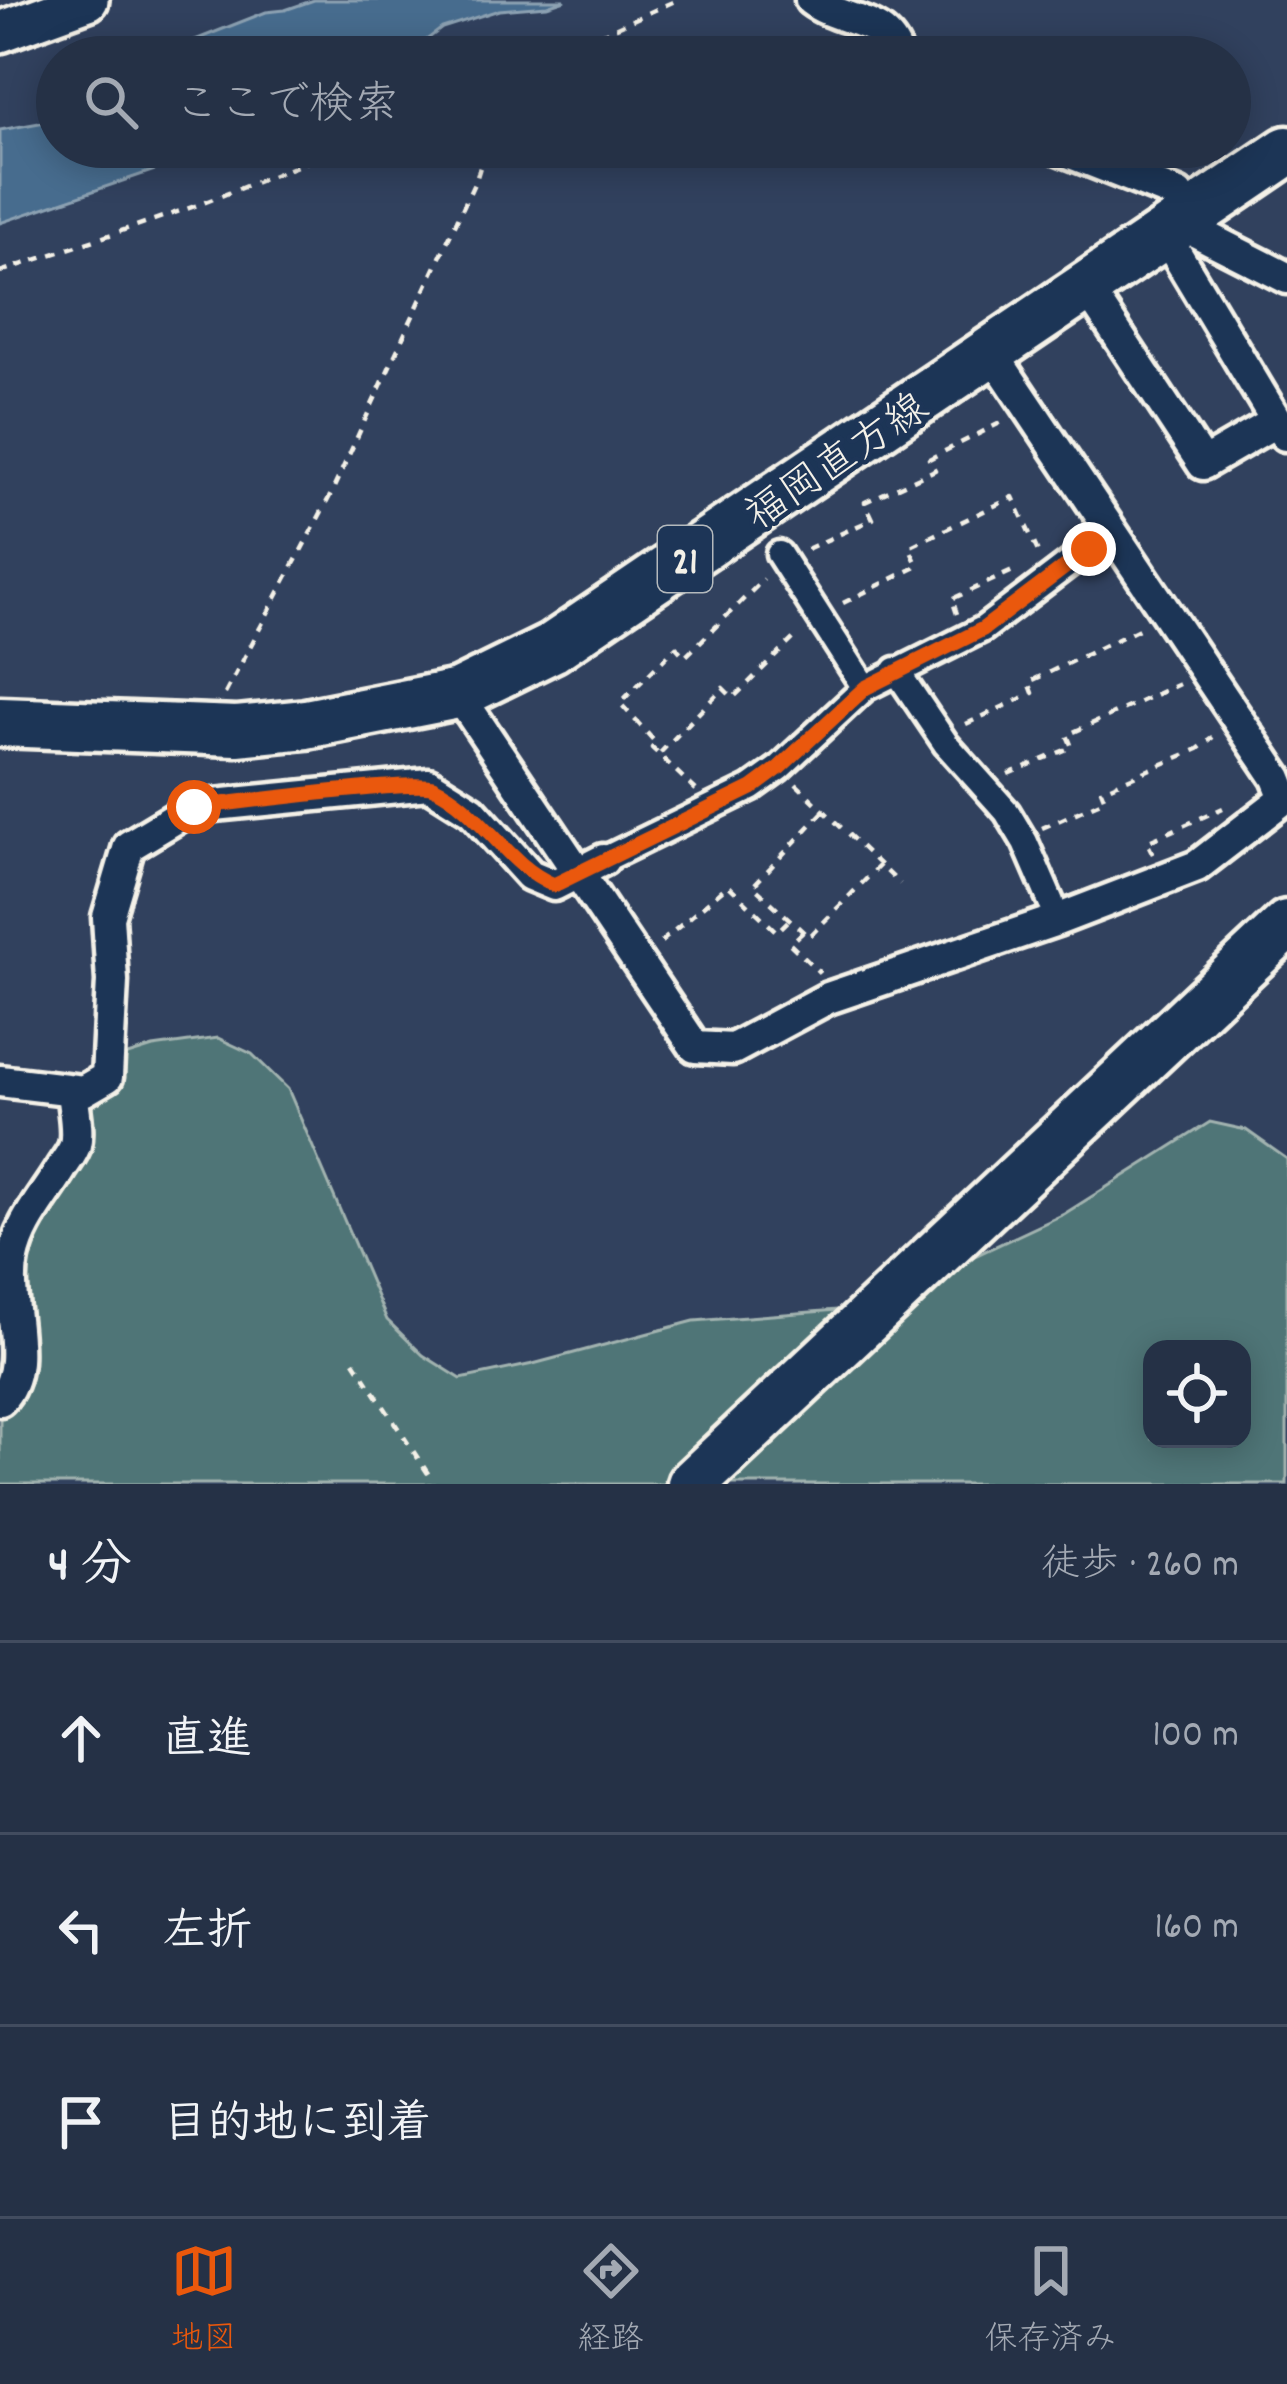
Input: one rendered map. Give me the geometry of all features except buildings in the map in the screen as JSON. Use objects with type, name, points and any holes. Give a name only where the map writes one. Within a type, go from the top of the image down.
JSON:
[{"type":"main road","name":"福岡直方線","points":[[0,722],[204,730],[306,724],[458,694],[552,648],[1287,151]]},
{"type":"main road","points":[[692,1484],[1287,925]]},
{"type":"street","points":[[0,32],[88,0]]},
{"type":"street","points":[[811,0],[842,18],[870,23],[888,36]]},
{"type":"street","points":[[1087,288],[1203,464],[1282,429],[1178,226],[1178,195],[1109,168]]},
{"type":"street","points":[[1178,226],[1287,278]]},
{"type":"street","points":[[458,694],[591,866],[636,959],[695,1047],[734,1049],[842,993],[1054,911],[1197,866],[1285,798],[1277,778],[992,353]]},
{"type":"street","points":[[0,1081],[83,1091],[107,1077],[112,981],[108,917],[129,846],[194,807],[429,784],[472,812],[530,875],[554,885],[752,788],[865,688],[983,629],[1112,531]]},
{"type":"street","points":[[781,557],[865,688]]},
{"type":"street","points":[[896,670],[941,735],[1007,812],[1054,911]]},
{"type":"street","points":[[0,1400],[10,1390],[16,1367],[17,1343],[8,1297],[13,1258],[23,1224],[75,1146],[72,1090]]},
{"type":"path","points":[[596,36],[676,0]]},
{"type":"path","points":[[0,272],[292,168]]},
{"type":"path","points":[[204,730],[330,496],[479,168]]},
{"type":"path","points":[[713,807],[652,748],[656,743],[620,704],[676,647],[686,657],[781,557],[873,519],[865,502],[935,470],[929,458],[1029,409]]},
{"type":"path","points":[[660,753],[723,688],[733,698],[818,615],[918,566],[909,547],[1013,497],[1041,558]]},
{"type":"path","points":[[959,621],[952,599],[1023,566]]},
{"type":"path","points":[[941,735],[1033,693],[1029,682],[1130,636],[1165,610]]},
{"type":"path","points":[[981,785],[1072,747],[1067,735],[1188,680],[1203,668]]},
{"type":"path","points":[[1022,836],[1106,800],[1101,790],[1198,749],[1236,718]]},
{"type":"path","points":[[779,768],[900,884]]},
{"type":"path","points":[[1153,854],[1147,842],[1223,808]]},
{"type":"path","points":[[823,812],[753,886],[789,920],[808,937],[880,865]]},
{"type":"path","points":[[636,959],[673,935],[728,885],[777,932],[789,920]]},
{"type":"path","points":[[803,932],[790,944],[842,993]]},
{"type":"path","points":[[354,1361],[429,1475],[429,1484]]},
{"type":"green space","points":[[218,1038],[252,1054],[288,1089],[387,1320],[423,1355],[461,1379],[694,1321],[864,1308],[1064,1214],[1210,1122],[1246,1130],[1287,1159],[1287,1484],[0,1484],[0,1261],[102,1063],[153,1047]]},
{"type":"water","points":[[314,0],[565,0],[499,10],[442,28],[432,36],[205,36],[266,12]]},
{"type":"water","points":[[36,124],[36,168],[161,168],[0,223],[0,130]]},
{"type":"route","points":[[194,807],[429,784],[472,812],[530,875],[554,885],[752,788],[865,688],[983,629],[1089,549]]}]
